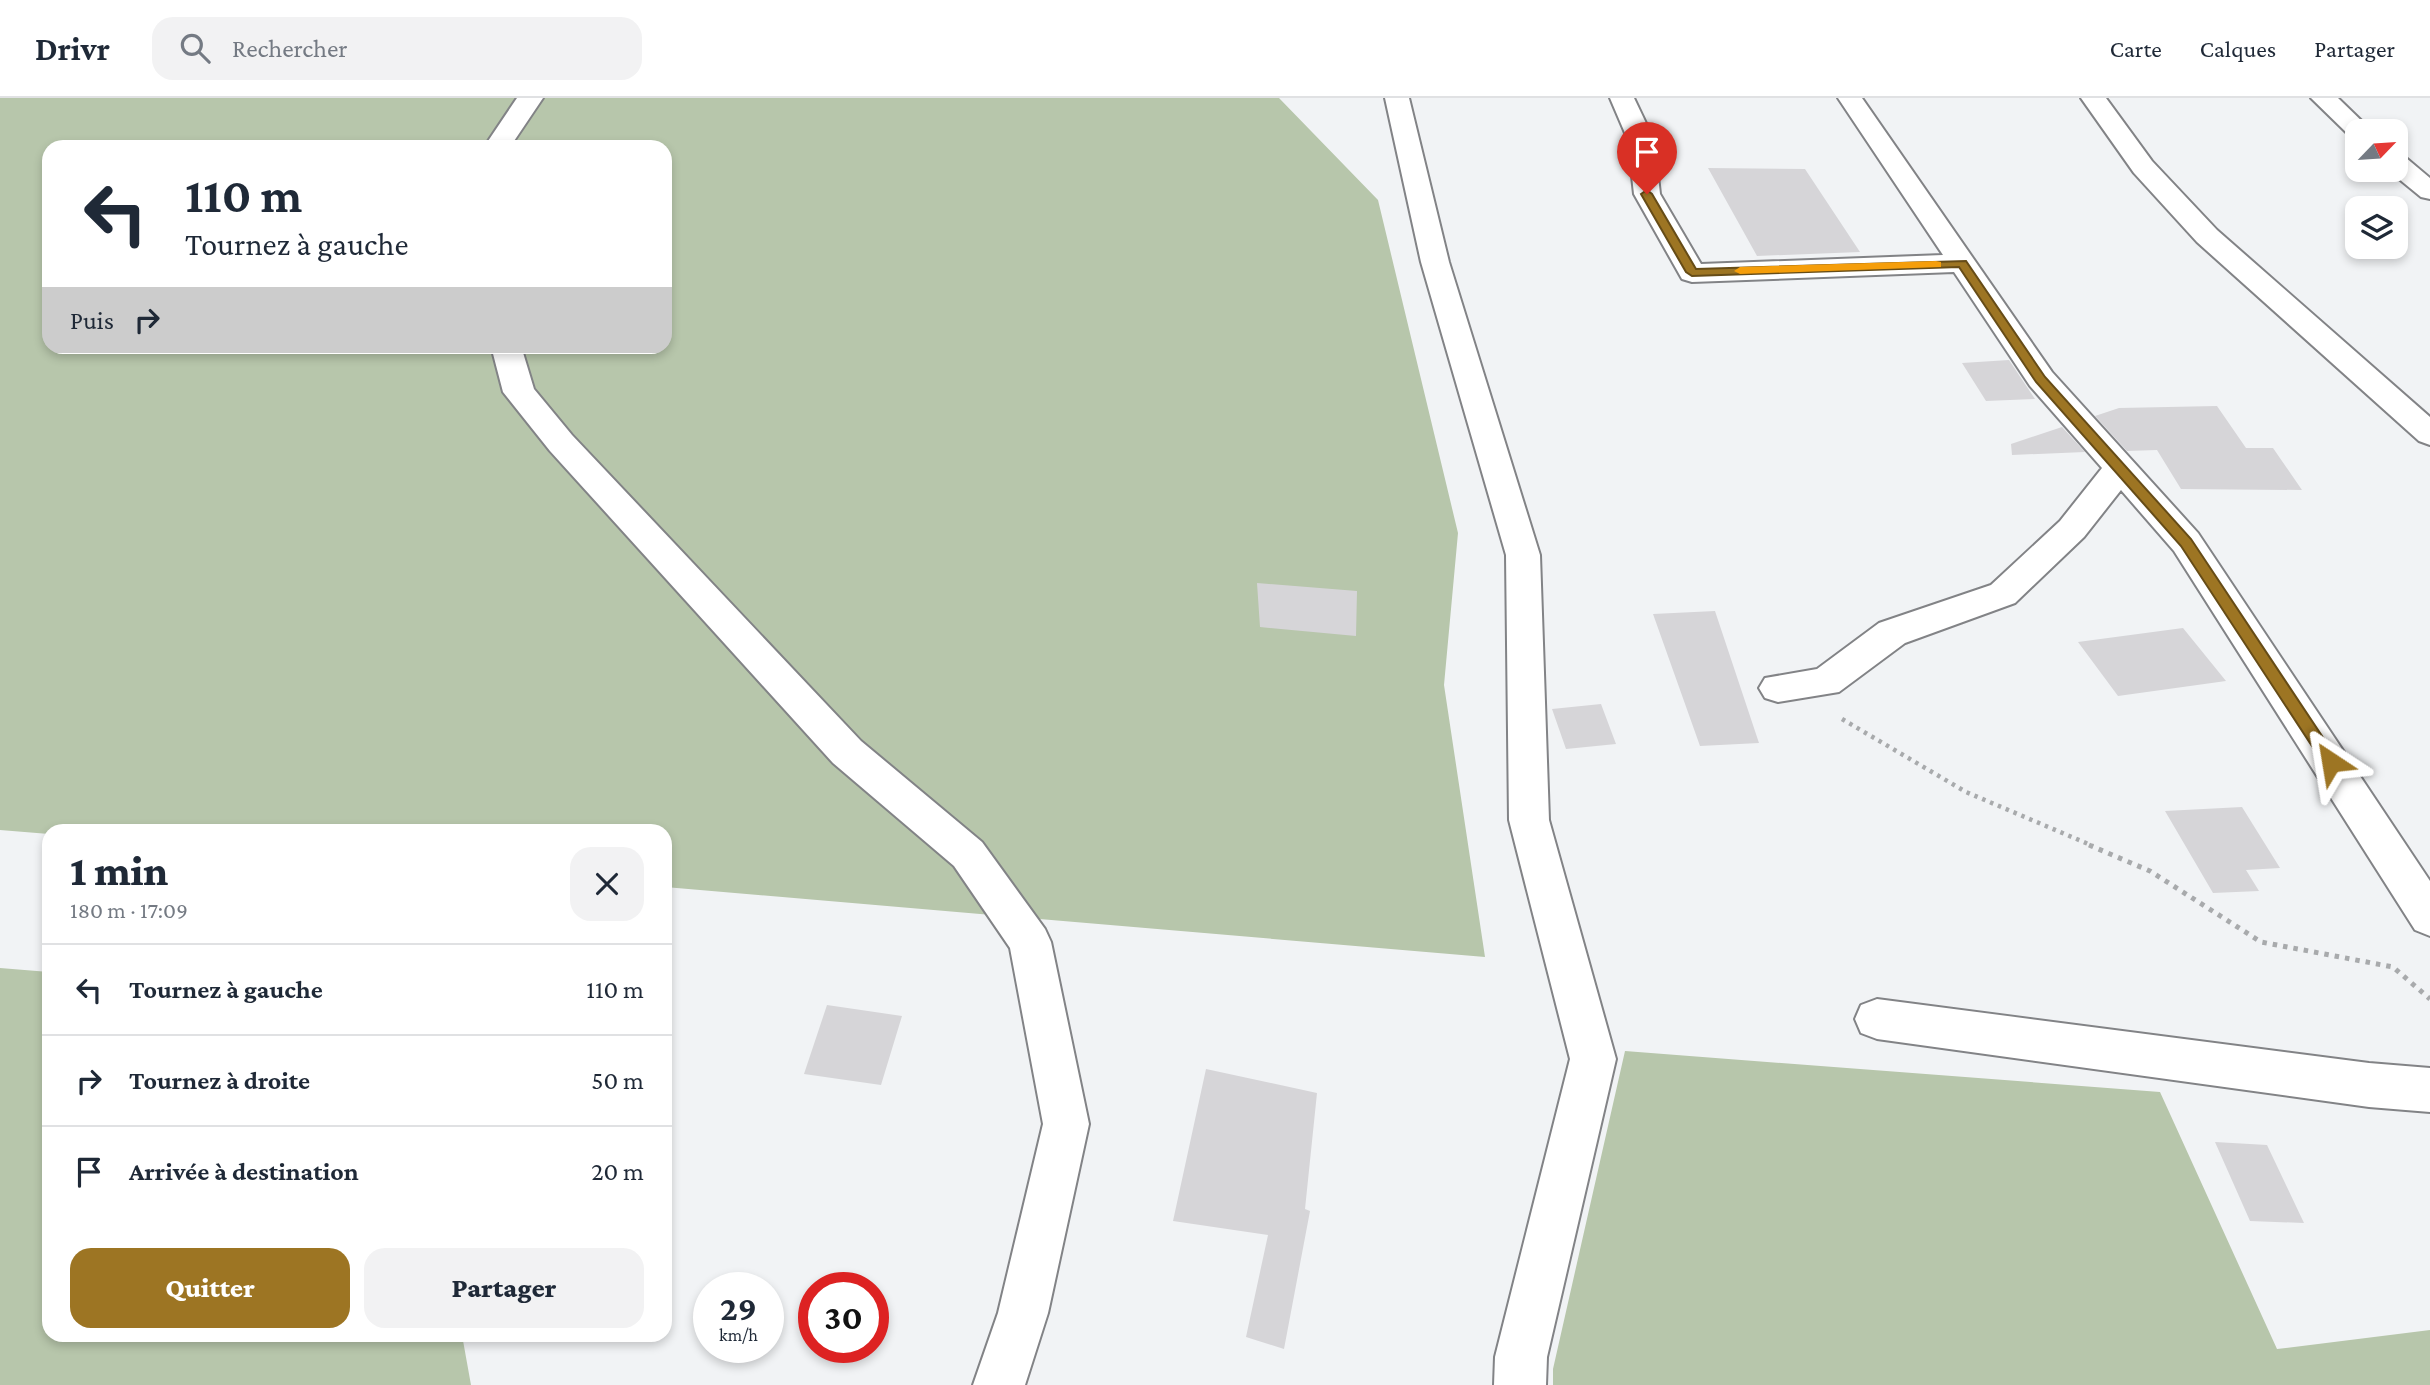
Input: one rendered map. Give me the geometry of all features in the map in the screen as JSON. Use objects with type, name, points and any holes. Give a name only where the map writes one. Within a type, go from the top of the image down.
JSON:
[{"type":"street","points":[[501,140],[522,107],[531,98]]},
{"type":"street","points":[[1397,98],[1435,261],[1523,555],[1529,820],[1593,1059],[1521,1357],[1520,1385]]},
{"type":"street","points":[[1622,98],[1641,140],[1647,194],[1692,272],[1962,263]]},
{"type":"street","points":[[1850,98],[2041,379],[2186,542],[2430,916]]},
{"type":"street","points":[[2093,98],[2143,167],[2207,236],[2430,434]]},
{"type":"street","points":[[2323,98],[2345,119]]},
{"type":"street","points":[[508,354],[519,392],[570,453],[847,752],[968,854],[1030,942],[1066,1124],[1023,1313],[999,1385]]},
{"type":"street","points":[[1779,688],[1826,682],[1892,633],[2003,594],[2072,529],[2120,468]]},
{"type":"street","points":[[1877,1019],[2369,1085],[2430,1090]]},
{"type":"path","points":[[1779,688],[1848,722],[1966,792],[2150,871],[2261,942],[2393,967],[2430,999]]},
{"type":"green space","points":[[0,98],[1279,98],[1378,200],[1458,533],[1444,685],[1485,957],[672,888],[672,824],[42,824],[42,833],[0,830]]},
{"type":"green space","points":[[0,968],[42,971],[42,1342],[463,1342],[471,1385],[0,1385]]},
{"type":"green space","points":[[1625,1051],[2160,1092],[2277,1349],[2430,1330],[2430,1385],[1553,1385],[1553,1369]]},
{"type":"building","points":[[1708,168],[1805,169],[1860,252],[1757,256]]},
{"type":"building","points":[[2009,360],[2035,399],[1986,401],[1962,363]]},
{"type":"building","points":[[2217,406],[2246,448],[2273,448],[2302,490],[2181,489],[2157,450],[2127,451],[2095,416],[2119,408]]},
{"type":"building","points":[[2062,427],[2085,452],[2012,455],[2011,444]]},
{"type":"building","points":[[1257,583],[1357,591],[1356,636],[1260,627]]},
{"type":"building","points":[[1715,611],[1759,743],[1700,746],[1653,614]]},
{"type":"building","points":[[2183,628],[2226,681],[2118,696],[2078,642]]},
{"type":"building","points":[[1601,704],[1616,744],[1566,749],[1552,709]]},
{"type":"building","points":[[2242,807],[2280,868],[2246,870],[2259,891],[2213,893],[2165,811]]},
{"type":"building","points":[[827,1005],[902,1016],[881,1085],[804,1074]]},
{"type":"building","points":[[1206,1069],[1317,1093],[1305,1209],[1310,1211],[1284,1349],[1246,1337],[1268,1235],[1173,1221]]},
{"type":"building","points":[[2215,1142],[2267,1145],[2304,1223],[2250,1221]]},
{"type":"slow traffic","points":[[1740,271],[1936,264]]},
{"type":"route","points":[[1647,194],[1692,272],[1962,263],[2041,379],[2186,542],[2331,762]]}]
